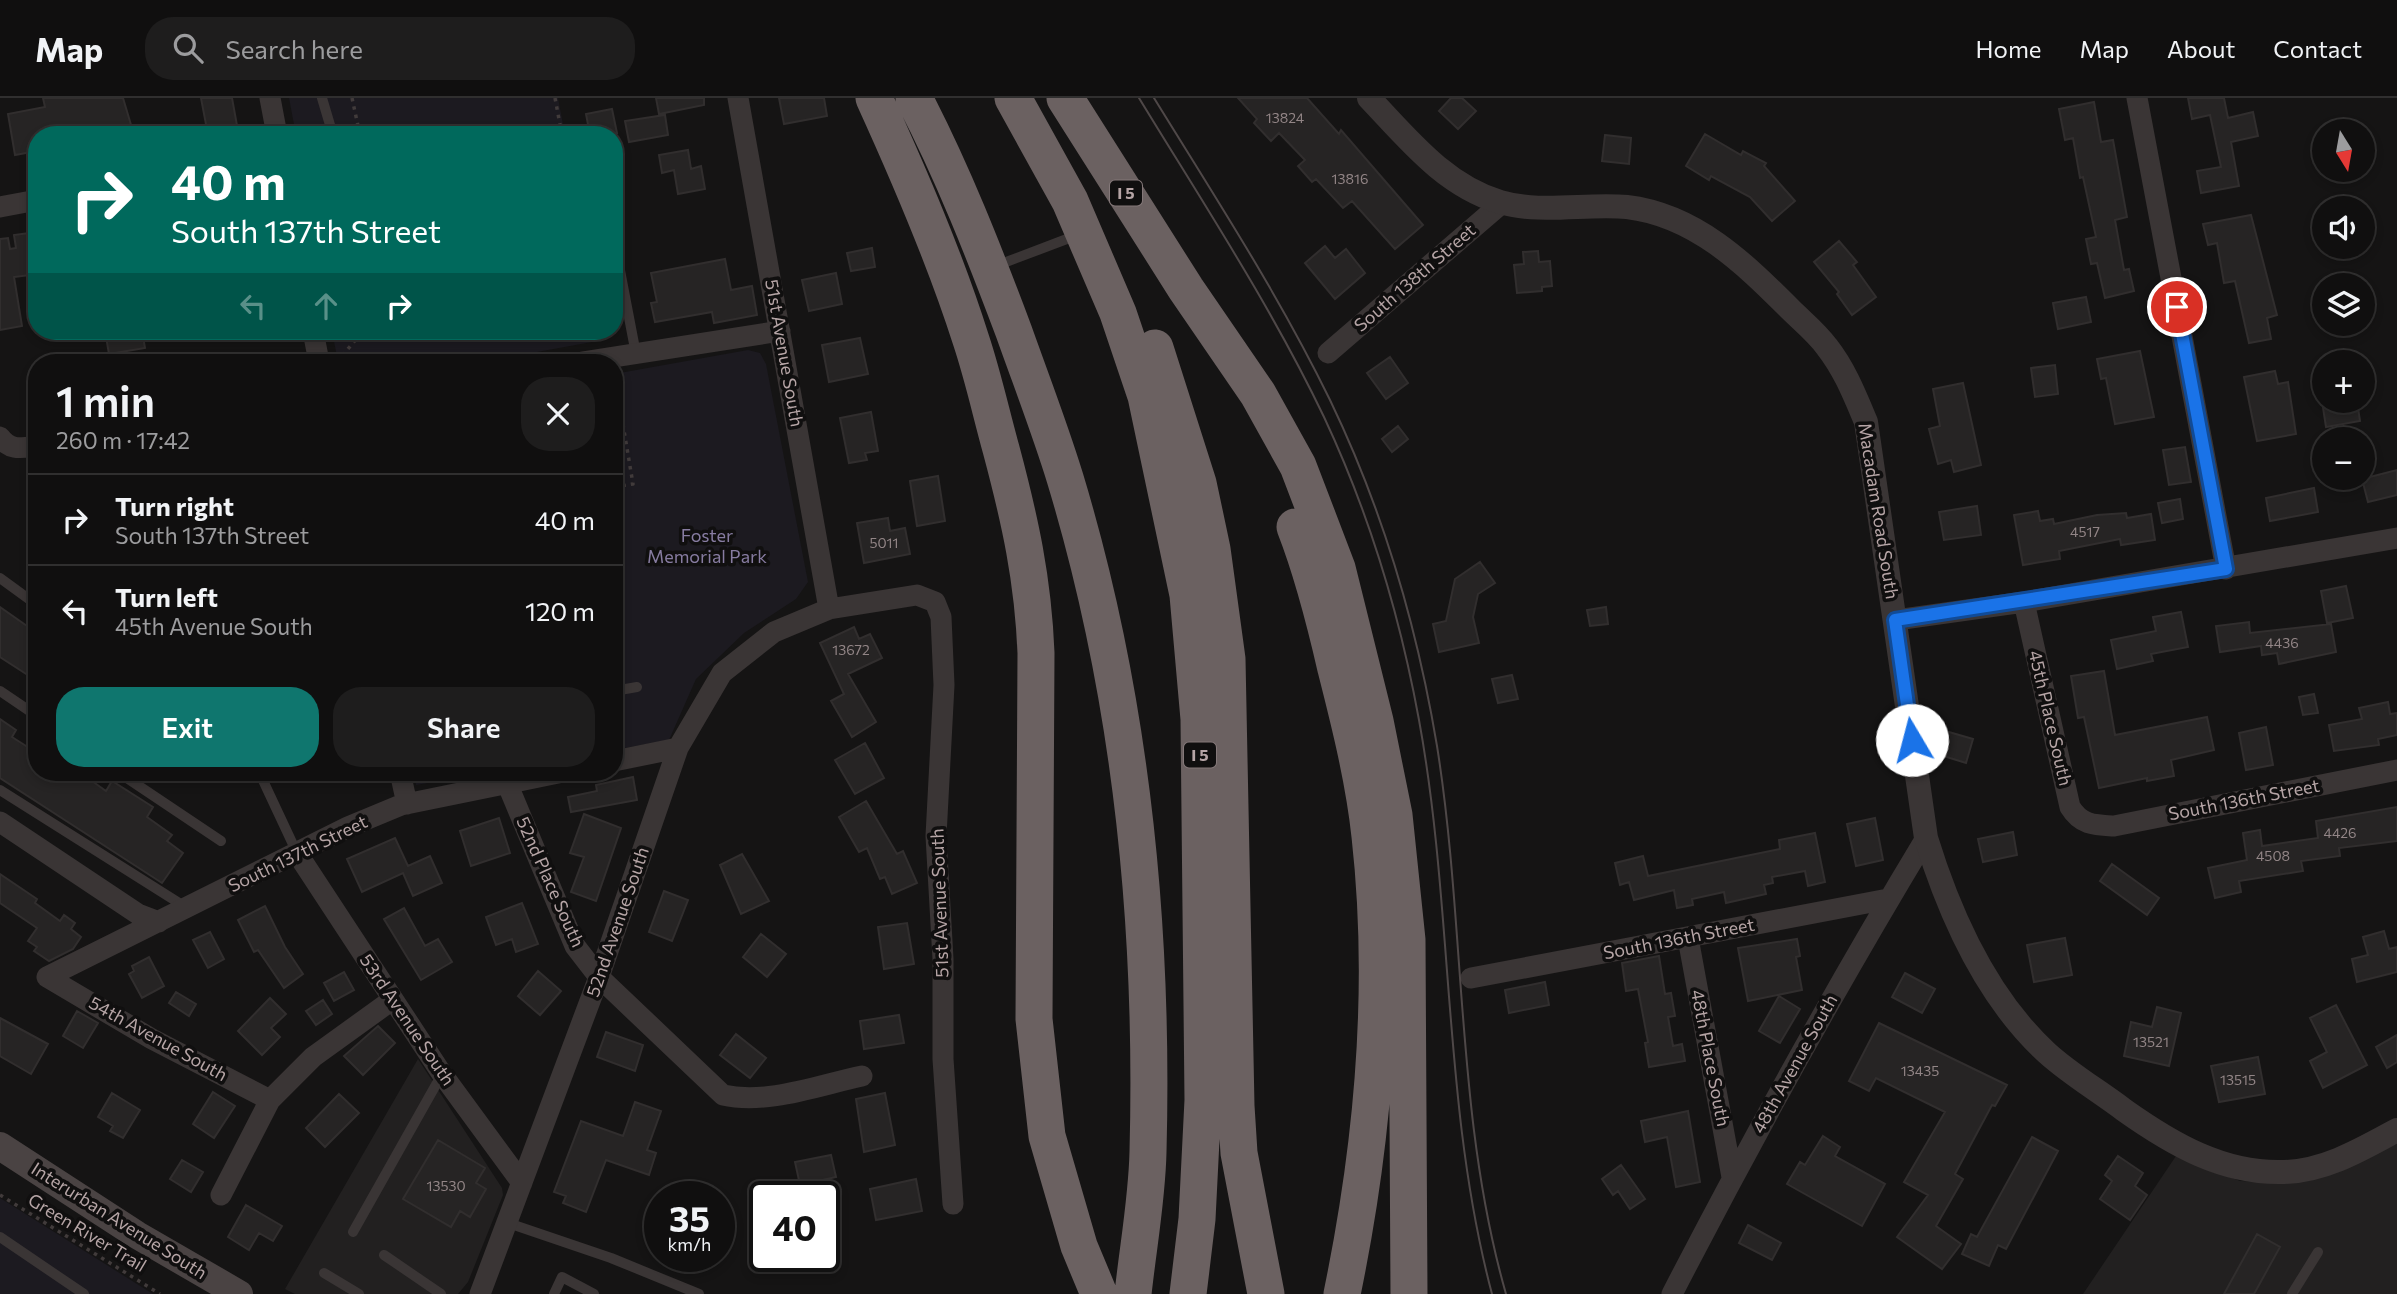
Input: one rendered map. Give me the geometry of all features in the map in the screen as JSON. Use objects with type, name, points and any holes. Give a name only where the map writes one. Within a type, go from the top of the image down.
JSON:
[{"type":"highway","points":[[874,98],[914,186],[971,339],[1016,501],[1034,594],[1034,1019],[1047,1136],[1079,1246],[1099,1294]]},
{"type":"highway","points":[[914,98],[991,268],[1065,478],[1097,603],[1122,720],[1143,893],[1148,1023],[1148,1155],[1133,1294]]},
{"type":"highway","name":"I 5","points":[[1013,98],[1070,201],[1118,313],[1146,396],[1188,596],[1196,655],[1201,835],[1203,1100],[1197,1219],[1188,1294]]},
{"type":"highway","points":[[1050,98],[1062,147],[1119,257],[1154,345],[1184,432],[1212,549],[1227,659],[1233,1056],[1239,1153],[1266,1292]]},
{"type":"highway","name":"I 5","points":[[1065,98],[1186,289],[1251,425],[1299,536],[1320,600],[1341,687],[1370,835],[1378,997],[1376,1051],[1361,1188],[1342,1294]]},
{"type":"highway","points":[[1186,289],[1258,394],[1298,466],[1337,569],[1375,721],[1394,815],[1407,940],[1409,1294]]},
{"type":"main road","name":"Interurban Avenue South","points":[[0,1146],[137,1235],[239,1294]]},
{"type":"street","points":[[270,98],[275,126]]},
{"type":"street","name":"51st Avenue South","points":[[738,98],[829,609],[917,595],[935,602],[941,617],[944,684],[936,836],[943,958],[943,1059],[953,1204]]},
{"type":"street","name":"Macadam Road South","points":[[1369,98],[1439,171],[1467,189],[1502,203],[1625,207],[1661,213],[1698,230],[1741,264],[1827,346],[1849,381],[1866,422],[1926,838],[1942,892],[1988,980],[2011,1012],[2047,1053],[2158,1134],[2194,1153],[2242,1170],[2286,1172],[2352,1155],[2397,1130]]},
{"type":"street","points":[[2137,98],[2226,569]]},
{"type":"street","points":[[0,207],[28,202]]},
{"type":"street","name":"South 138th Street","points":[[1328,353],[1502,203]]},
{"type":"street","points":[[623,356],[780,331]]},
{"type":"street","points":[[3,441],[16,449],[28,447]]},
{"type":"street","points":[[1895,620],[2024,602],[2397,538]]},
{"type":"street","name":"45th Place South","points":[[2024,602],[2070,807],[2077,818],[2090,824]]},
{"type":"street","name":"52nd Avenue South","points":[[480,1294],[599,977],[678,748],[722,673],[774,632],[829,609]]},
{"type":"street","points":[[623,759],[678,748]]},
{"type":"street","name":"South 136th Street","points":[[2090,824],[2114,826],[2397,770]]},
{"type":"street","points":[[402,781],[407,804]]},
{"type":"street","name":"South 137th Street","points":[[47,977],[297,853],[407,804],[517,781]]},
{"type":"street","name":"52nd Place South","points":[[507,783],[575,946],[599,977]]},
{"type":"street","points":[[0,822],[138,914],[159,922]]},
{"type":"street","name":"48th Avenue South","points":[[1672,1294],[1732,1177],[1888,899],[1926,838]]},
{"type":"street","name":"53rd Avenue South","points":[[297,853],[391,1000],[522,1182]]},
{"type":"street","name":"South 136th Street","points":[[1471,978],[1888,899]]},
{"type":"street","name":"48th Place South","points":[[1688,938],[1732,1177]]},
{"type":"street","name":"54th Avenue South","points":[[47,977],[152,1039],[270,1100]]},
{"type":"street","points":[[599,977],[723,1095],[740,1099],[762,1097],[862,1076]]},
{"type":"street","points":[[221,1195],[270,1100],[313,1057],[391,1000]]},
{"type":"lane","points":[[322,98],[330,126]]},
{"type":"lane","points":[[991,268],[1083,233]]},
{"type":"lane","points":[[623,286],[636,354]]},
{"type":"lane","points":[[0,578],[28,599]]},
{"type":"lane","points":[[623,689],[637,687]]},
{"type":"lane","points":[[0,691],[28,710]]},
{"type":"lane","points":[[131,781],[221,841]]},
{"type":"lane","points":[[263,781],[297,853]]},
{"type":"lane","points":[[0,789],[187,908]]},
{"type":"lane","points":[[353,1232],[442,1074]]},
{"type":"lane","points":[[508,1223],[611,1258],[694,1293]]},
{"type":"lane","points":[[0,1237],[64,1289],[84,1294]]},
{"type":"lane","points":[[2292,1294],[2318,1252]]},
{"type":"lane","points":[[384,1255],[434,1292]]},
{"type":"lane","points":[[324,1273],[359,1294]]},
{"type":"lane","points":[[554,1294],[562,1277],[594,1294]]},
{"type":"path","points":[[352,98],[358,126]]},
{"type":"path","points":[[555,98],[560,126]]},
{"type":"path","points":[[344,354],[355,340]]},
{"type":"path","points":[[623,426],[633,484],[623,486]]},
{"type":"path","name":"Green River Trail","points":[[0,1195],[160,1294]]},
{"type":"shaded area","points":[[418,1059],[502,1188],[503,1195],[468,1282],[458,1294],[295,1294],[285,1289]]},
{"type":"shaded area","points":[[2397,1142],[2397,1294],[2083,1294],[2176,1156],[2240,1181],[2286,1183]]},
{"type":"green space","points":[[289,98],[558,98],[563,126],[294,126]]},
{"type":"green space","points":[[334,340],[603,340],[526,354],[336,354]]},
{"type":"green space","name":"Foster Memorial Park","points":[[748,350],[760,353],[766,364],[808,582],[796,599],[744,633],[696,679],[669,740],[623,748],[623,372]]},
{"type":"green space","points":[[415,781],[439,781],[416,785]]},
{"type":"green space","points":[[0,1198],[153,1294],[0,1294]]},
{"type":"building","points":[[43,98],[123,98],[131,126],[28,126],[28,153],[15,155],[8,114],[45,107]]},
{"type":"building","points":[[201,98],[232,98],[237,126],[206,126]]},
{"type":"building","points":[[656,98],[704,98],[704,105],[659,114]]},
{"type":"building","points":[[779,98],[824,98],[827,116],[784,124]]},
{"type":"building","points":[[1238,98],[1307,98],[1339,134],[1341,130],[1423,225],[1395,249],[1352,201],[1343,208],[1316,179],[1312,182],[1298,166],[1305,160],[1279,133],[1271,141],[1254,123],[1257,119]]},
{"type":"building","points":[[1451,98],[1462,98],[1476,111],[1458,129],[1439,111]]},
{"type":"building","points":[[2188,98],[2224,98],[2228,118],[2253,112],[2258,136],[2231,142],[2239,186],[2201,193],[2197,171],[2221,167],[2210,115],[2192,119]]},
{"type":"building","points":[[2094,102],[2101,142],[2113,140],[2127,217],[2115,220],[2124,270],[2129,269],[2134,291],[2105,298],[2097,263],[2091,264],[2086,239],[2096,237],[2083,177],[2080,178],[2073,138],[2065,140],[2059,109]]},
{"type":"building","points":[[612,109],[616,126],[588,126],[586,114]]},
{"type":"building","points":[[665,115],[668,135],[629,142],[625,121]]},
{"type":"building","points":[[1705,134],[1741,155],[1743,151],[1766,163],[1764,166],[1795,201],[1772,221],[1750,197],[1711,176],[1709,180],[1686,166]]},
{"type":"building","points":[[1605,135],[1631,138],[1629,164],[1602,161]]},
{"type":"building","points":[[688,150],[691,169],[701,166],[705,189],[678,194],[674,170],[662,173],[659,155]]},
{"type":"building","points":[[2251,215],[2277,315],[2267,318],[2271,339],[2249,343],[2235,281],[2224,283],[2217,243],[2208,245],[2203,224]]},
{"type":"building","points":[[28,233],[28,275],[14,277],[22,326],[0,330],[0,239],[8,238],[10,249],[16,248],[14,235]]},
{"type":"building","points":[[1839,241],[1857,262],[1853,265],[1876,297],[1852,315],[1837,294],[1839,292],[1814,262]]},
{"type":"building","points":[[1325,246],[1335,258],[1346,249],[1365,273],[1335,299],[1305,263]]},
{"type":"building","points":[[872,248],[875,267],[851,271],[847,253]]},
{"type":"building","points":[[1538,251],[1539,262],[1550,261],[1552,286],[1542,287],[1542,291],[1517,293],[1514,265],[1524,264],[1523,252]]},
{"type":"building","points":[[725,259],[731,290],[752,286],[757,315],[714,323],[712,312],[655,322],[651,303],[657,302],[651,273]]},
{"type":"building","points":[[836,273],[842,304],[809,311],[802,280]]},
{"type":"building","points":[[2086,297],[2091,322],[2058,329],[2053,303]]},
{"type":"building","points":[[860,338],[868,374],[829,382],[822,345]]},
{"type":"building","points":[[107,340],[144,340],[145,348],[109,354]]},
{"type":"building","points":[[2140,351],[2154,417],[2115,424],[2106,378],[2101,379],[2097,359]]},
{"type":"building","points":[[1390,357],[1408,383],[1386,399],[1367,373]]},
{"type":"building","points":[[2055,365],[2058,394],[2035,397],[2031,368]]},
{"type":"building","points":[[2275,371],[2278,384],[2288,382],[2296,434],[2257,441],[2244,377]]},
{"type":"building","points":[[1963,383],[1981,465],[1954,472],[1951,460],[1938,464],[1929,429],[1940,426],[1933,389]]},
{"type":"building","points":[[871,412],[878,451],[865,453],[867,460],[849,463],[840,418]]},
{"type":"building","points":[[2324,413],[2359,413],[2360,421],[2326,427]]},
{"type":"building","points":[[1398,426],[1408,439],[1392,452],[1382,439]]},
{"type":"building","points":[[2185,447],[2191,482],[2169,485],[2163,450]]},
{"type":"building","points":[[2397,470],[2397,495],[2368,502],[2365,490],[2375,490],[2375,476]]},
{"type":"building","points":[[938,476],[945,521],[917,526],[910,481]]},
{"type":"building","points":[[2312,488],[2318,512],[2270,521],[2266,498]]},
{"type":"building","points":[[2180,499],[2183,519],[2162,523],[2158,503]]},
{"type":"building","points":[[1977,506],[1981,535],[1944,540],[1939,512]]},
{"type":"building","points":[[2038,511],[2040,521],[2053,519],[2054,524],[2097,515],[2126,513],[2127,518],[2151,514],[2155,540],[2121,545],[2120,539],[2059,551],[2060,559],[2023,565],[2014,515]]},
{"type":"building","points":[[888,518],[890,531],[905,528],[910,554],[864,563],[857,523]]},
{"type":"building","points":[[1480,562],[1495,583],[1478,594],[1473,617],[1479,643],[1439,652],[1433,624],[1446,621],[1455,579]]},
{"type":"building","points":[[2346,586],[2353,618],[2327,623],[2321,591]]},
{"type":"building","points":[[0,607],[28,627],[28,675],[0,657]]},
{"type":"building","points":[[1606,607],[1608,624],[1590,626],[1587,610]]},
{"type":"building","points":[[2181,612],[2188,647],[2151,654],[2153,661],[2117,669],[2111,640],[2156,631],[2153,617]]},
{"type":"building","points":[[2249,622],[2250,633],[2331,624],[2336,652],[2279,664],[2277,653],[2262,655],[2261,646],[2220,652],[2216,626]]},
{"type":"building","points":[[854,627],[859,639],[870,634],[882,658],[848,674],[876,722],[852,737],[831,701],[844,694],[820,643]]},
{"type":"building","points":[[2104,671],[2115,735],[2207,717],[2214,750],[2171,760],[2174,776],[2147,781],[2147,778],[2099,788],[2084,717],[2078,718],[2071,676]]},
{"type":"building","points":[[1512,675],[1518,699],[1498,703],[1492,679]]},
{"type":"building","points":[[2314,694],[2318,713],[2303,715],[2299,697]]},
{"type":"building","points":[[2388,702],[2390,714],[2397,713],[2397,735],[2378,739],[2379,745],[2334,751],[2329,725],[2362,719],[2359,708]]},
{"type":"building","points":[[0,719],[16,730],[12,737],[28,747],[28,781],[92,781],[106,791],[112,781],[153,807],[147,817],[172,835],[167,841],[183,853],[162,883],[0,778]]},
{"type":"building","points":[[2266,727],[2273,765],[2246,770],[2239,733]]},
{"type":"building","points":[[1942,730],[1973,739],[1966,763],[1934,753]]},
{"type":"building","points":[[865,743],[884,778],[855,794],[835,760]]},
{"type":"building","points":[[633,777],[637,800],[571,812],[568,797],[597,791],[596,785]]},
{"type":"building","points":[[866,801],[897,854],[903,851],[917,883],[892,894],[885,877],[880,879],[867,848],[859,852],[839,817]]},
{"type":"building","points":[[2397,807],[2397,841],[2339,848],[2340,856],[2301,861],[2303,871],[2239,881],[2241,892],[2215,898],[2208,868],[2247,860],[2243,833],[2260,830],[2262,846],[2318,838],[2316,821]]},
{"type":"building","points":[[584,814],[621,828],[596,901],[571,892],[584,857],[570,853]]},
{"type":"building","points":[[499,818],[510,853],[471,866],[460,831]]},
{"type":"building","points":[[1875,818],[1883,860],[1856,866],[1847,824]]},
{"type":"building","points":[[2013,832],[2017,855],[1983,862],[1978,839]]},
{"type":"building","points":[[1815,833],[1825,882],[1808,886],[1805,871],[1772,877],[1773,883],[1764,885],[1766,894],[1726,903],[1724,892],[1692,899],[1693,905],[1677,908],[1674,890],[1634,900],[1629,882],[1620,885],[1615,863],[1643,856],[1648,876],[1780,849],[1779,840]]},
{"type":"building","points":[[395,838],[408,866],[430,856],[442,883],[413,896],[403,873],[362,892],[347,859]]},
{"type":"building","points":[[742,854],[769,901],[741,914],[720,865]]},
{"type":"building","points":[[2112,864],[2159,898],[2147,915],[2100,881]]},
{"type":"building","points":[[0,874],[37,899],[35,903],[60,921],[64,915],[75,923],[71,929],[81,937],[73,949],[49,961],[34,951],[37,947],[28,941],[37,928],[0,903]]},
{"type":"building","points":[[664,891],[688,900],[672,941],[649,932]]},
{"type":"building","points":[[522,903],[538,944],[516,952],[512,939],[496,945],[486,917]]},
{"type":"building","points":[[265,906],[285,947],[303,974],[284,988],[258,950],[254,952],[238,920]]},
{"type":"building","points":[[404,908],[425,946],[438,939],[452,962],[421,980],[384,919]]},
{"type":"building","points":[[907,923],[914,964],[884,969],[878,927]]},
{"type":"building","points":[[2384,931],[2389,949],[2397,947],[2397,972],[2357,982],[2352,959],[2368,955],[2363,937]]},
{"type":"building","points":[[210,932],[224,959],[208,968],[193,940]]},
{"type":"building","points":[[761,934],[786,954],[767,977],[743,957]]},
{"type":"building","points":[[2065,938],[2072,975],[2034,982],[2027,945]]},
{"type":"building","points":[[1797,939],[1800,956],[1796,957],[1802,990],[1748,1001],[1738,948]]},
{"type":"building","points":[[1659,956],[1665,994],[1671,993],[1675,1016],[1668,1017],[1673,1046],[1682,1044],[1685,1061],[1649,1067],[1645,1043],[1648,1042],[1638,989],[1626,991],[1622,963]]},
{"type":"building","points":[[149,957],[164,986],[142,998],[129,974],[134,971],[132,966]]},
{"type":"building","points":[[538,971],[561,991],[540,1015],[518,996]]},
{"type":"building","points":[[344,972],[354,990],[334,1001],[324,983]]},
{"type":"building","points":[[1905,973],[1935,989],[1922,1013],[1892,997]]},
{"type":"building","points":[[1545,982],[1549,1005],[1509,1013],[1505,990]]},
{"type":"building","points":[[176,992],[196,1004],[189,1016],[169,1003]]},
{"type":"building","points":[[1779,996],[1800,1009],[1780,1043],[1759,1031]]},
{"type":"building","points":[[270,998],[286,1014],[271,1028],[280,1037],[262,1055],[238,1031]]},
{"type":"building","points":[[323,1000],[332,1014],[316,1025],[306,1011]]},
{"type":"building","points":[[2336,1005],[2367,1065],[2323,1088],[2310,1061],[2327,1052],[2310,1018]]},
{"type":"building","points":[[2157,1007],[2181,1013],[2169,1066],[2124,1056],[2131,1022],[2152,1027]]},
{"type":"building","points":[[77,1011],[98,1023],[83,1048],[63,1036]]},
{"type":"building","points":[[899,1015],[904,1043],[864,1049],[860,1021]]},
{"type":"building","points":[[0,1018],[48,1044],[31,1074],[0,1056]]},
{"type":"building","points":[[1879,1023],[2007,1085],[1995,1106],[1992,1105],[1955,1174],[1963,1179],[1936,1226],[1961,1244],[1942,1269],[1897,1237],[1928,1195],[1904,1182],[1945,1112],[1876,1078],[1869,1091],[1849,1081]]},
{"type":"building","points":[[378,1026],[395,1043],[363,1075],[344,1056]]},
{"type":"building","points":[[606,1032],[643,1045],[635,1071],[597,1057]]},
{"type":"building","points":[[736,1034],[766,1058],[750,1078],[720,1055]]},
{"type":"building","points":[[2397,1035],[2397,1062],[2387,1068],[2376,1047]]},
{"type":"building","points":[[2258,1057],[2265,1094],[2219,1102],[2211,1066]]},
{"type":"building","points":[[213,1092],[235,1106],[214,1138],[193,1124]]},
{"type":"building","points":[[112,1093],[140,1110],[123,1138],[110,1131],[113,1126],[98,1117]]},
{"type":"building","points":[[885,1093],[895,1145],[864,1152],[856,1099]]},
{"type":"building","points":[[339,1094],[359,1113],[325,1147],[306,1128]]},
{"type":"building","points":[[635,1102],[661,1111],[647,1150],[656,1153],[649,1175],[606,1160],[586,1212],[563,1203],[566,1196],[554,1192],[581,1121],[623,1136]]},
{"type":"building","points":[[1688,1111],[1700,1182],[1676,1187],[1667,1137],[1645,1142],[1641,1121]]},
{"type":"building","points":[[1823,1136],[1840,1147],[1835,1156],[1885,1184],[1862,1226],[1787,1184],[1800,1162],[1805,1165]]},
{"type":"building","points":[[2032,1137],[2058,1151],[2006,1249],[1998,1245],[1989,1266],[1962,1254],[1971,1234],[1977,1237]]},
{"type":"building","points":[[438,1140],[485,1168],[476,1183],[486,1189],[470,1217],[460,1211],[451,1227],[403,1199]]},
{"type":"building","points":[[831,1155],[836,1177],[799,1181],[795,1162]]},
{"type":"building","points":[[2118,1156],[2143,1173],[2135,1186],[2147,1195],[2130,1220],[2100,1199],[2112,1181],[2105,1175]]},
{"type":"building","points":[[182,1160],[203,1172],[191,1192],[170,1179]]},
{"type":"building","points":[[1621,1165],[1645,1199],[1630,1209],[1618,1191],[1613,1195],[1602,1179]]},
{"type":"building","points":[[916,1179],[922,1211],[876,1220],[870,1189]]},
{"type":"building","points":[[246,1205],[282,1226],[273,1241],[259,1233],[249,1250],[228,1237]]},
{"type":"building","points":[[1748,1225],[1781,1243],[1772,1260],[1739,1243]]},
{"type":"building","points":[[2257,1234],[2280,1247],[2254,1294],[2224,1294]]},
{"type":"tram line","points":[[1139,98],[1282,335],[1340,453],[1381,566],[1411,681],[1430,792],[1464,1152],[1492,1294]]},
{"type":"tram line","points":[[1154,98],[1290,322],[1349,442],[1396,569],[1419,657],[1437,746],[1453,883],[1469,1090],[1490,1227],[1506,1294]]},
{"type":"route","points":[[1912,740],[1895,620],[2226,569],[2177,307]]}]
